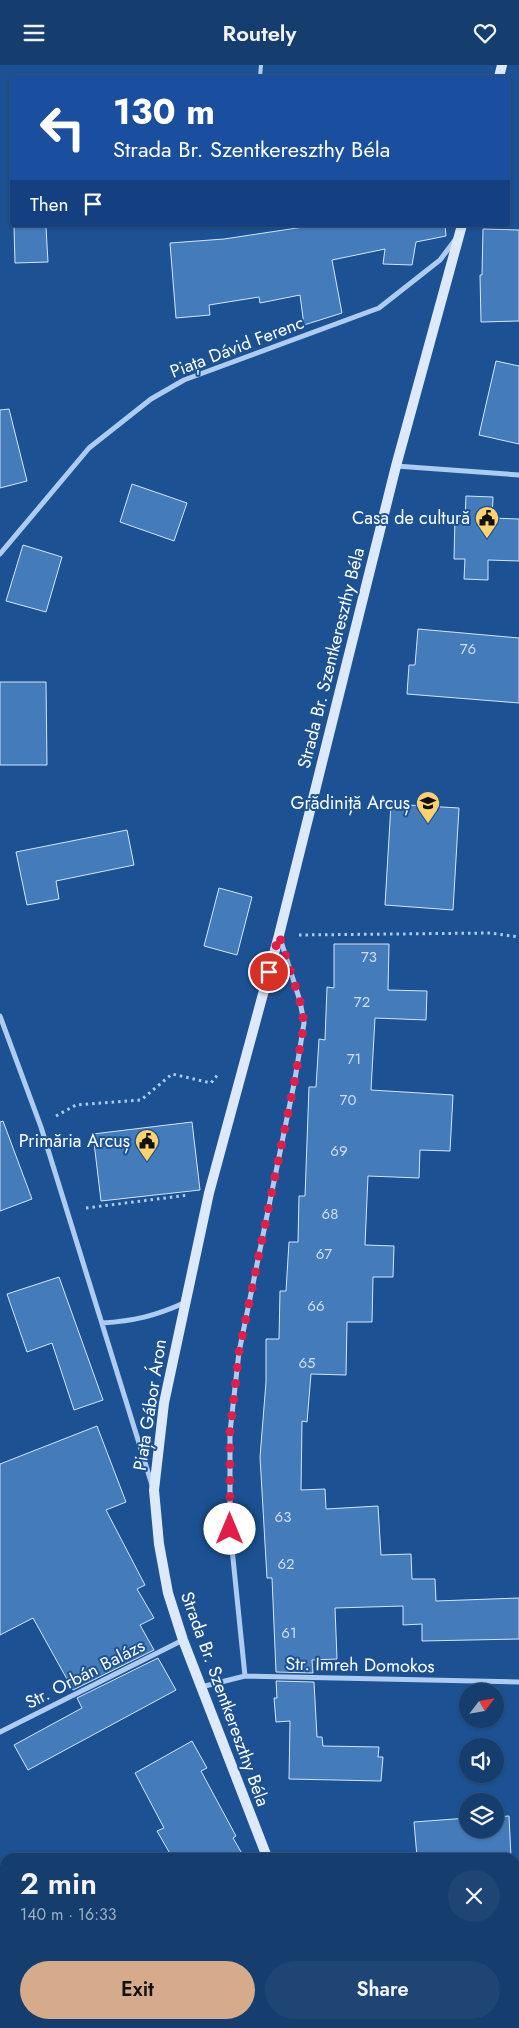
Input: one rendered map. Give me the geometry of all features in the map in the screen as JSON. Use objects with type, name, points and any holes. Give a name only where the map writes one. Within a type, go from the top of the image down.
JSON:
[{"type":"street","name":"Strada Br. Szentkereszthy Béla","points":[[234,1100],[279,935],[396,465],[461,229]]},
{"type":"street","name":"Piața Dávid Ferenc","points":[[0,554],[89,448],[151,399],[184,380],[379,308],[440,260],[461,229]]},
{"type":"street","points":[[396,465],[519,475]]},
{"type":"street","points":[[245,1676],[230,1529],[230,1432],[239,1352],[295,1079],[304,1023],[300,1001],[279,935]]},
{"type":"street","name":"Piața Gábor Áron","points":[[0,1016],[41,1127],[154,1490]]},
{"type":"street","name":"Piața Gábor Áron","points":[[154,1490],[164,1403],[184,1303],[209,1193],[234,1100]]},
{"type":"street","points":[[102,1323],[131,1321],[156,1315],[184,1303]]},
{"type":"street","name":"Strada Br. Szentkereszthy Béla","points":[[154,1490],[159,1543],[168,1593],[183,1640],[265,1853]]},
{"type":"street","name":"Str. Orbán Balázs","points":[[0,1732],[183,1640]]},
{"type":"street","name":"Str. Imreh Domokos","points":[[201,1687],[245,1676],[519,1682]]},
{"type":"path","points":[[279,935],[490,933],[519,937]]},
{"type":"path","points":[[41,1127],[76,1105],[141,1100],[172,1074],[212,1083],[222,1070]]},
{"type":"path","points":[[66,1210],[209,1193]]},
{"type":"building","points":[[14,227],[46,227],[48,262],[15,263]]},
{"type":"building","points":[[304,227],[445,227],[446,236],[416,242],[412,265],[383,264],[385,249],[332,260],[342,313],[304,325],[300,295],[260,303],[259,297],[209,305],[210,315],[176,318],[170,243],[224,239]]},
{"type":"building","points":[[483,229],[519,230],[519,321],[481,322],[480,275],[482,275]]},
{"type":"building","points":[[496,361],[519,366],[519,444],[479,435]]},
{"type":"building","points":[[9,409],[27,481],[0,488],[0,410]]},
{"type":"building","points":[[132,484],[187,503],[174,541],[120,522]]},
{"type":"building","name":"Casa de cultură","points":[[466,496],[493,497],[492,518],[519,519],[519,561],[488,560],[488,580],[464,579],[465,559],[454,559],[455,517],[465,517]]},
{"type":"building","points":[[23,545],[62,557],[46,612],[6,601]]},
{"type":"building","points":[[418,629],[519,638],[519,703],[407,694],[409,665],[415,665]]},
{"type":"building","points":[[0,682],[46,682],[47,765],[0,765]]},
{"type":"building","points":[[391,804],[459,808],[453,910],[385,905]]},
{"type":"building","points":[[127,830],[134,865],[56,881],[59,899],[27,905],[16,852]]},
{"type":"building","points":[[219,888],[252,897],[237,955],[204,946]]},
{"type":"building","points":[[334,944],[389,944],[388,990],[427,991],[426,1020],[375,1018],[371,1090],[453,1095],[450,1151],[420,1150],[419,1178],[368,1176],[365,1245],[394,1246],[393,1277],[373,1277],[372,1322],[347,1322],[346,1375],[311,1374],[307,1422],[302,1421],[301,1490],[325,1489],[326,1509],[378,1506],[381,1555],[411,1554],[412,1579],[435,1579],[436,1601],[519,1598],[519,1639],[422,1641],[422,1624],[403,1625],[403,1606],[335,1608],[337,1659],[312,1660],[313,1673],[276,1672],[272,1578],[267,1578],[260,1457],[266,1382],[266,1339],[279,1339],[280,1291],[286,1291],[289,1242],[298,1242],[299,1196],[305,1196],[309,1087],[316,1087],[319,1039],[325,1040],[327,987],[334,988]]},
{"type":"building","points":[[3,1121],[32,1199],[0,1211],[0,1122]]},
{"type":"building","name":"Primăria Arcuș","points":[[192,1122],[200,1190],[101,1201],[93,1134]]},
{"type":"building","points":[[59,1277],[103,1400],[74,1410],[52,1343],[27,1352],[7,1294]]},
{"type":"building","points":[[97,1426],[126,1502],[106,1510],[145,1585],[137,1589],[154,1618],[140,1625],[154,1650],[73,1690],[33,1618],[0,1635],[0,1464]]},
{"type":"building","points":[[158,1658],[176,1690],[28,1770],[14,1745],[82,1708],[77,1698]]},
{"type":"building","points":[[276,1681],[314,1682],[317,1737],[322,1737],[323,1746],[379,1747],[378,1757],[383,1757],[381,1781],[289,1779],[290,1721],[276,1722],[274,1698],[277,1698]]},
{"type":"building","points":[[192,1741],[207,1768],[201,1771],[236,1836],[233,1838],[242,1853],[170,1853],[157,1831],[164,1828],[135,1773]]},
{"type":"building","points":[[504,1816],[509,1816],[511,1853],[417,1853],[414,1822],[459,1819],[459,1838],[504,1838]]},
{"type":"place","name":"Casa de cultură","points":[[487,539]]},
{"type":"place","name":"Grădiniță Arcuș","points":[[428,824]]},
{"type":"place","name":"Primăria Arcuș","points":[[147,1162]]},
{"type":"route","points":[[230,1529],[230,1432],[239,1352],[295,1079],[304,1023],[300,1001],[279,935],[269,972]]}]
